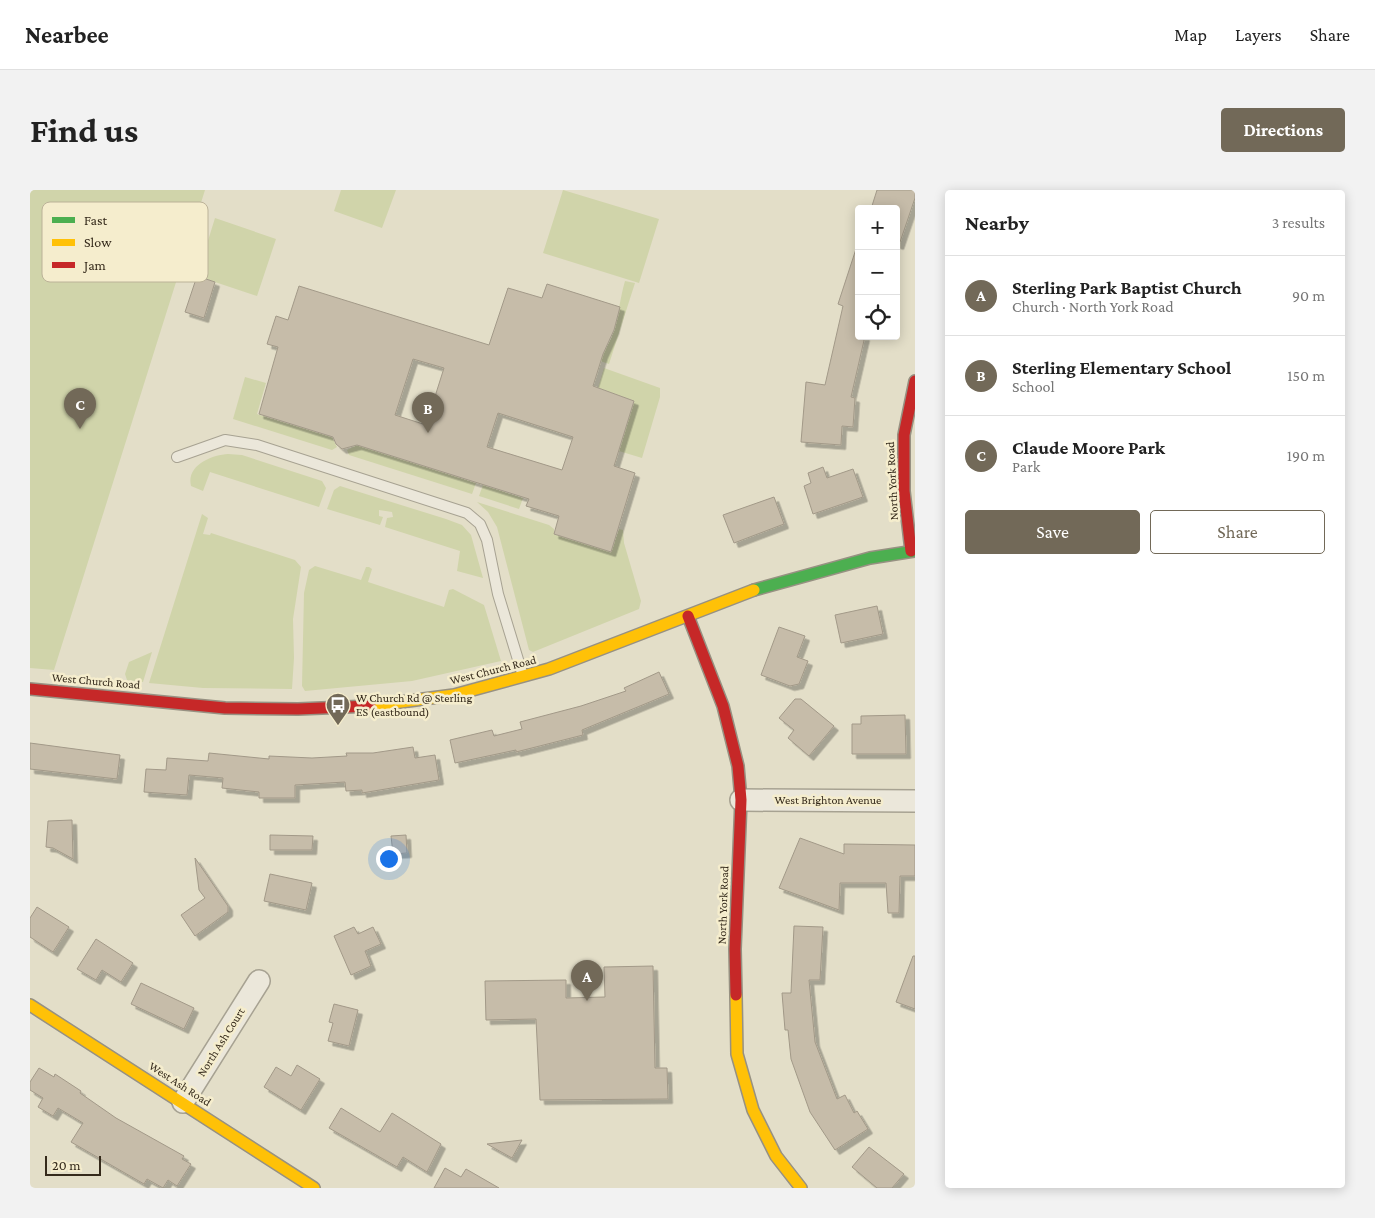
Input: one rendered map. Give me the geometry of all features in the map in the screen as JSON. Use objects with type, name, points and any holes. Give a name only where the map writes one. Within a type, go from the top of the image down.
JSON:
[{"type":"street","name":"North York Road","points":[[913,551],[904,490],[904,435],[915,381]]},
{"type":"street","name":"West Church Road","points":[[30,689],[225,708],[298,709],[369,706],[454,695],[550,669],[756,589],[870,558],[913,551]]},
{"type":"street","name":"North York Road","points":[[688,616],[723,706],[738,766],[741,800],[734,949],[737,1054],[753,1110],[776,1156],[801,1188]]},
{"type":"street","name":"West Brighton Avenue","points":[[741,800],[915,801]]},
{"type":"street","name":"North Ash Court","points":[[183,1102],[259,981]]},
{"type":"street","name":"West Ash Road","points":[[30,1004],[314,1188]]},
{"type":"lane","points":[[177,457],[224,440],[257,445],[467,514],[480,524],[487,540],[498,594],[523,677]]},
{"type":"green space","points":[[30,190],[205,190],[201,202],[42,202],[42,282],[176,282],[54,670],[30,668]]},
{"type":"green space","points":[[341,190],[396,190],[382,228],[334,211]]},
{"type":"green space","points":[[563,190],[659,219],[639,283],[543,253]]},
{"type":"green space","points":[[215,218],[276,239],[257,296],[208,280],[208,241]]},
{"type":"green space","points":[[625,281],[635,283],[609,364],[600,361],[613,334]]},
{"type":"green space","points":[[604,368],[660,388],[660,397],[642,458],[619,451],[634,401],[598,388]]},
{"type":"green space","points":[[245,377],[266,383],[257,414],[332,437],[337,447],[332,450],[233,419]]},
{"type":"green space","points":[[357,445],[476,483],[472,494],[349,455],[347,450]]},
{"type":"green space","points":[[228,454],[242,455],[322,481],[326,488],[319,507],[210,472],[203,491],[191,486],[190,479],[196,467],[215,456]]},
{"type":"green space","points":[[483,485],[523,498],[519,509],[479,496]]},
{"type":"green space","points":[[340,486],[462,525],[471,535],[483,578],[457,571],[460,551],[385,527],[387,518],[393,517],[392,512],[379,510],[379,516],[383,517],[380,525],[327,509],[334,490]]},
{"type":"green space","points":[[477,502],[549,525],[554,529],[554,534],[611,552],[619,529],[623,530],[624,543],[641,601],[639,609],[533,652],[529,650],[497,527],[488,512]]},
{"type":"green space","points":[[202,514],[208,518],[203,534],[210,535],[211,533],[295,560],[301,567],[293,619],[294,658],[292,689],[203,688],[149,683]]},
{"type":"green space","points":[[315,566],[361,580],[366,567],[369,567],[372,569],[368,582],[444,607],[449,590],[453,589],[484,605],[501,661],[412,681],[305,691],[302,686],[304,593],[309,570]]},
{"type":"green space","points":[[152,652],[143,682],[127,680],[125,674],[129,662]]},
{"type":"building","points":[[877,190],[915,190],[915,198],[900,242],[900,205],[872,205]]},
{"type":"building","points":[[855,252],[855,340],[864,340],[851,397],[855,398],[853,427],[842,426],[841,445],[801,442],[806,382],[825,385],[843,306],[838,304]]},
{"type":"building","points":[[208,280],[215,282],[204,318],[185,312],[195,282],[208,282]]},
{"type":"building","points":[[547,284],[620,307],[614,330],[603,354],[593,386],[634,401],[614,466],[635,473],[611,552],[554,534],[559,516],[526,506],[529,499],[357,445],[342,449],[336,444],[333,437],[259,414],[278,347],[267,344],[276,316],[288,320],[299,286],[489,345],[508,288],[542,298]],"holes":[[[413,359],[444,368],[426,425],[395,415]],[[498,413],[573,437],[562,470],[487,447]]]},
{"type":"building","points":[[823,467],[827,478],[853,469],[863,497],[813,514],[804,486],[811,483],[808,473]]},
{"type":"building","points":[[774,497],[784,524],[734,543],[723,515]]},
{"type":"building","points":[[877,606],[883,634],[841,643],[835,615]]},
{"type":"building","points":[[779,627],[805,636],[797,657],[808,661],[799,684],[790,686],[761,675]]},
{"type":"building","points":[[659,672],[669,694],[582,730],[583,735],[516,752],[516,750],[455,763],[450,740],[492,730],[494,736],[522,729],[520,722],[581,706],[626,691],[624,688]]},
{"type":"building","points":[[795,699],[801,699],[834,726],[809,756],[788,738],[794,730],[779,718]]},
{"type":"building","points":[[905,715],[906,754],[852,754],[852,724],[861,724],[861,716]]},
{"type":"building","points":[[30,743],[120,755],[117,779],[30,769]]},
{"type":"building","points":[[413,747],[415,758],[435,755],[439,780],[362,793],[362,790],[346,791],[345,782],[295,785],[295,798],[259,798],[259,792],[222,788],[223,778],[189,775],[187,795],[144,792],[146,769],[166,770],[167,758],[208,761],[209,753],[269,759],[269,756],[312,758],[347,756],[346,753],[373,753]]},
{"type":"building","points":[[72,820],[73,859],[53,848],[46,847],[48,821]]},
{"type":"building","points":[[270,835],[313,836],[312,850],[270,850]]},
{"type":"building","points":[[406,835],[407,853],[393,854],[391,836]]},
{"type":"building","points":[[800,838],[844,854],[844,844],[915,845],[915,876],[900,876],[899,913],[888,913],[886,883],[840,883],[839,910],[779,888]]},
{"type":"building","points":[[195,858],[228,906],[228,912],[195,936],[181,915],[205,898],[199,890]]},
{"type":"building","points":[[270,874],[312,883],[306,910],[264,901]]},
{"type":"building","points":[[37,907],[69,927],[53,952],[30,937],[30,918]]},
{"type":"building","points":[[794,926],[823,927],[820,980],[809,980],[815,1042],[837,1099],[845,1095],[854,1113],[857,1111],[868,1129],[835,1150],[810,1112],[791,1059],[788,1030],[785,1030],[782,993],[791,993]]},
{"type":"building","points":[[354,927],[358,934],[373,927],[381,944],[365,951],[371,966],[351,975],[334,936]]},
{"type":"building","points":[[96,939],[133,963],[121,982],[102,970],[96,980],[77,969]]},
{"type":"building","points":[[913,956],[915,956],[915,1009],[896,1002]]},
{"type":"building","points":[[653,966],[655,1068],[667,1068],[668,1099],[540,1100],[536,1019],[486,1020],[485,981],[566,980],[566,998],[605,997],[604,967]]},
{"type":"building","points":[[141,983],[194,1008],[184,1029],[131,1004]]},
{"type":"building","points":[[334,1004],[358,1010],[349,1046],[328,1041],[333,1023],[329,1022]]},
{"type":"building","points":[[297,1065],[320,1079],[301,1110],[264,1087],[276,1067],[291,1076]]},
{"type":"building","points":[[39,1068],[54,1077],[55,1074],[116,1118],[184,1156],[182,1159],[191,1164],[177,1186],[168,1180],[163,1188],[147,1179],[144,1184],[71,1142],[83,1123],[58,1108],[53,1116],[38,1107],[43,1098],[30,1090],[30,1082]]},
{"type":"building","points":[[341,1108],[380,1132],[392,1113],[441,1144],[427,1172],[403,1157],[397,1167],[329,1128]]},
{"type":"building","points":[[522,1140],[512,1158],[487,1144]]},
{"type":"building","points":[[869,1147],[904,1174],[892,1188],[877,1188],[852,1167]]},
{"type":"building","points":[[445,1168],[461,1177],[466,1169],[499,1188],[434,1188]]},
{"type":"traffic: fast","points":[[754,590],[870,558],[915,551]]},
{"type":"traffic: slow","points":[[370,706],[454,695],[549,669],[754,590]]},
{"type":"traffic: slow","points":[[736,995],[737,1054],[753,1110],[776,1156],[801,1188]]},
{"type":"traffic: slow","points":[[30,1005],[314,1188]]},
{"type":"traffic: jam","points":[[911,551],[904,491],[904,435],[915,381]]},
{"type":"traffic: jam","points":[[688,616],[723,706],[738,766],[741,800],[735,949],[736,995]]},
{"type":"traffic: jam","points":[[30,689],[225,708],[298,709],[370,706]]},
{"type":"place","name":"Claude Moore Park","points":[[80,429]]},
{"type":"place","name":"Sterling Elementary School","points":[[428,433]]},
{"type":"place","name":"W Church Rd @ Sterling ES (eastbound)","points":[[338,726]]},
{"type":"place","name":"Sterling Park Baptist Church","points":[[587,1001]]}]
